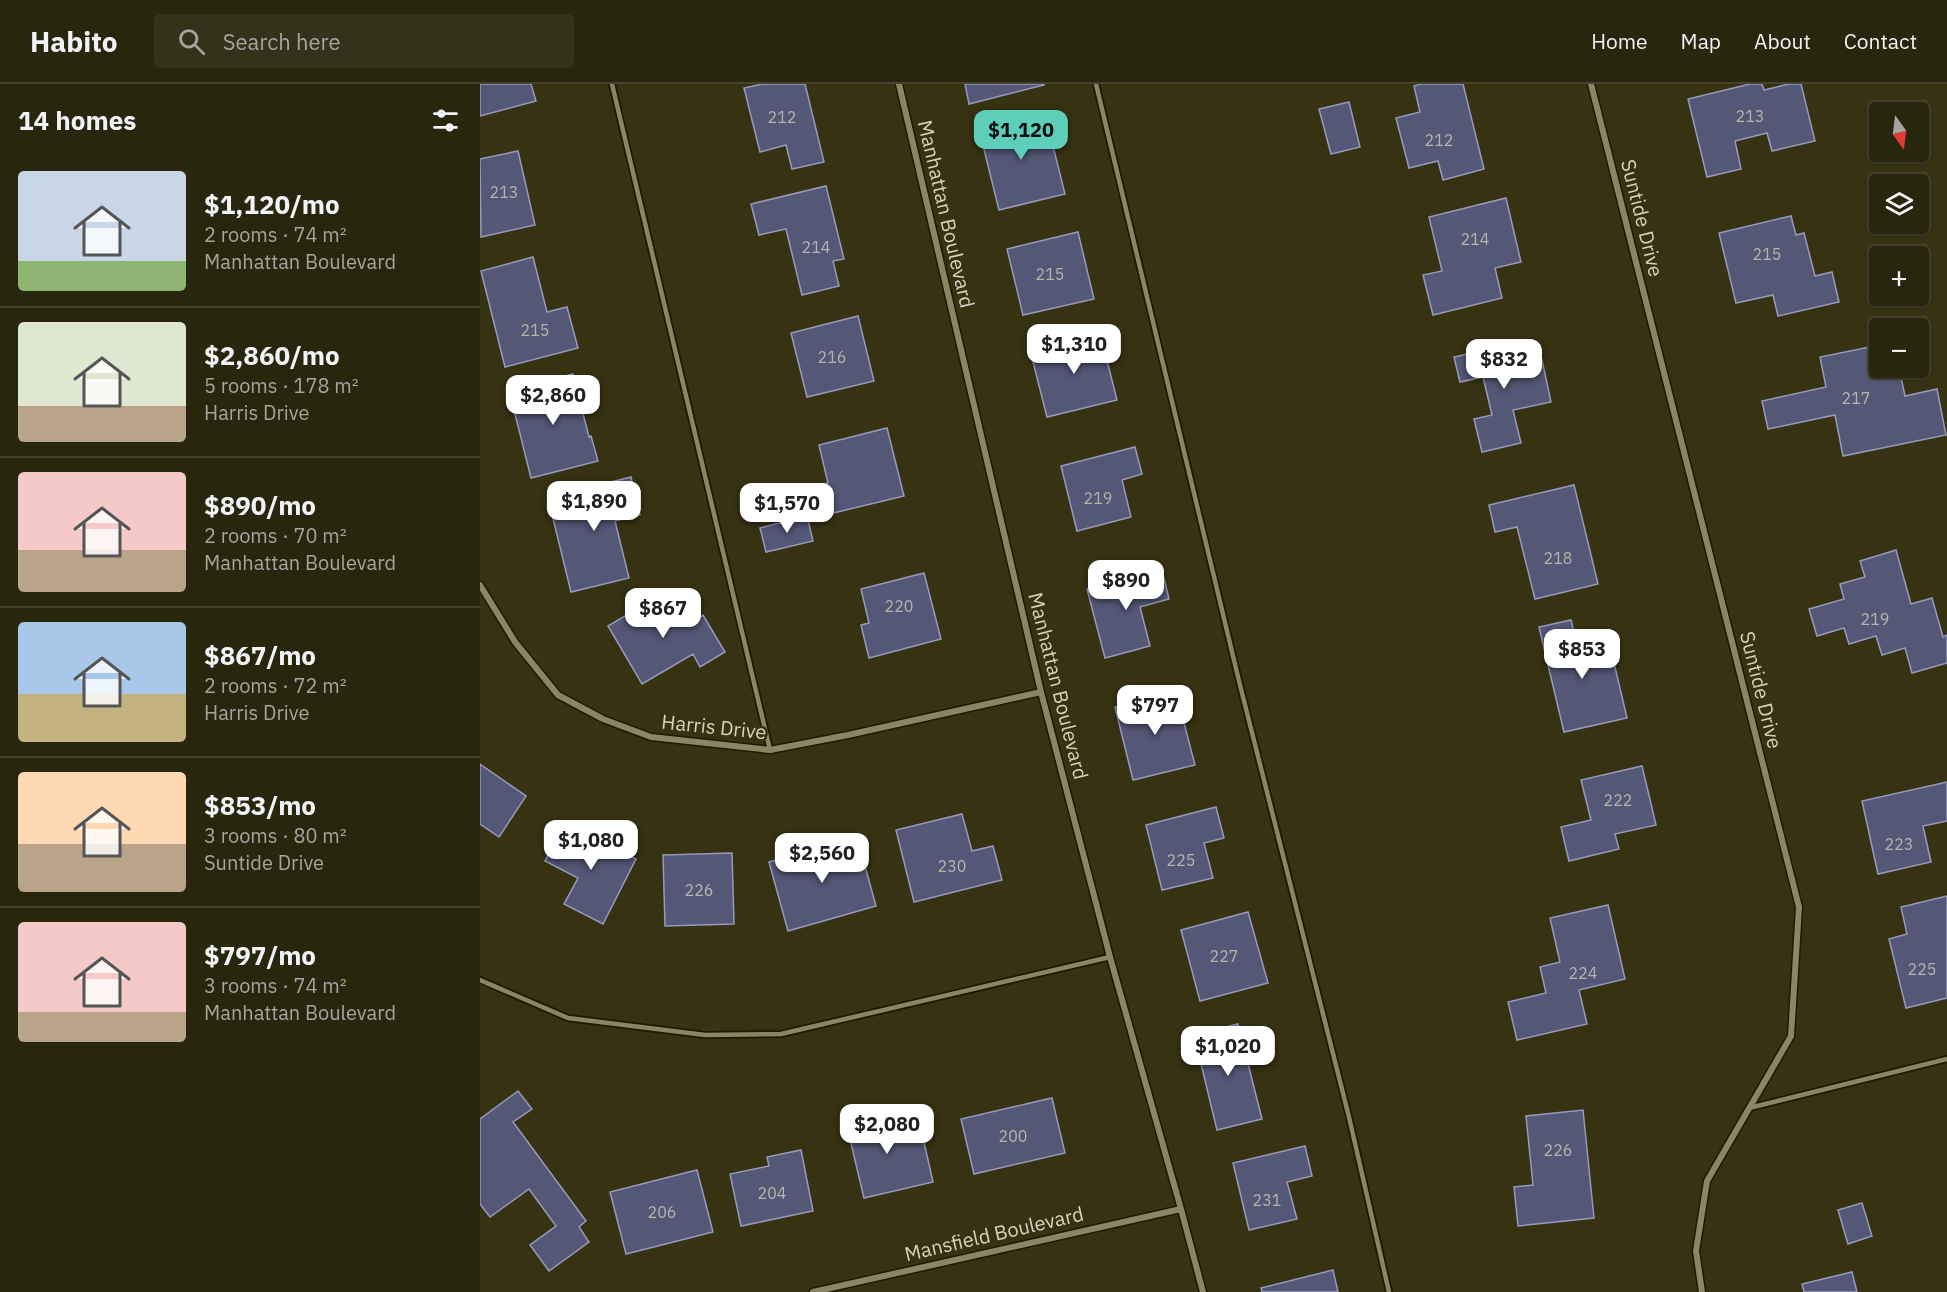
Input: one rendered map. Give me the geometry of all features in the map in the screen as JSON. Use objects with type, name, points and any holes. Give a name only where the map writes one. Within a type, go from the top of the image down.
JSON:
[{"type":"street","name":"Manhattan Boulevard","points":[[899,84],[1041,692],[1110,957],[1203,1292]]},
{"type":"street","name":"Suntide Drive","points":[[1591,84],[1799,908],[1791,1036],[1707,1181],[1696,1251],[1702,1292]]},
{"type":"street","name":"Harris Drive","points":[[480,585],[515,642],[558,695],[603,719],[651,737],[770,750],[1041,692]]},
{"type":"street","name":"Mansfield Boulevard","points":[[813,1292],[1181,1209]]},
{"type":"lane","points":[[612,84],[770,750]]},
{"type":"lane","points":[[1096,84],[1245,704],[1349,1117],[1389,1292]]},
{"type":"lane","points":[[480,980],[568,1018],[705,1035],[781,1034],[1110,957]]},
{"type":"lane","points":[[1749,1108],[1947,1059]]},
{"type":"building","points":[[480,84],[531,84],[536,101],[480,116]]},
{"type":"building","points":[[762,84],[805,84],[824,162],[792,169],[786,145],[760,152],[744,88]]},
{"type":"building","points":[[965,84],[1044,84],[1044,85],[969,104]]},
{"type":"building","points":[[1463,84],[1484,169],[1443,180],[1438,161],[1409,168],[1396,118],[1420,112],[1414,86]]},
{"type":"building","points":[[1750,84],[1762,84],[1764,90],[1789,84],[1801,84],[1815,141],[1772,151],[1767,133],[1735,141],[1741,169],[1707,177],[1688,99]]},
{"type":"building","points":[[1349,102],[1360,147],[1331,154],[1319,109]]},
{"type":"building","points":[[1026,113],[1029,127],[1047,122],[1065,194],[999,210],[978,125]]},
{"type":"building","points":[[518,151],[535,225],[481,237],[480,159]]},
{"type":"building","points":[[826,186],[844,259],[833,261],[839,286],[802,295],[786,229],[759,235],[751,204]]},
{"type":"building","points":[[1506,198],[1521,262],[1495,268],[1502,298],[1433,315],[1423,275],[1442,271],[1429,217]]},
{"type":"building","points":[[1791,216],[1796,235],[1804,233],[1815,276],[1832,272],[1839,302],[1778,316],[1773,295],[1736,303],[1719,233]]},
{"type":"building","points":[[1078,232],[1094,299],[1023,315],[1007,249]]},
{"type":"building","points":[[533,257],[547,312],[567,307],[578,348],[505,367],[481,271]]},
{"type":"building","points":[[858,316],[874,381],[807,397],[791,333]]},
{"type":"building","points":[[1100,333],[1117,400],[1047,417],[1030,350]]},
{"type":"building","points":[[1525,341],[1530,363],[1542,360],[1551,402],[1513,410],[1521,443],[1482,452],[1474,419],[1492,415],[1483,377],[1460,382],[1454,357]]},
{"type":"building","points":[[1869,347],[1869,378],[1901,378],[1905,396],[1937,389],[1946,435],[1843,456],[1835,415],[1768,429],[1762,401],[1826,387],[1820,357]]},
{"type":"building","points":[[573,374],[589,437],[591,436],[598,461],[531,478],[509,390]]},
{"type":"building","points":[[887,428],[904,496],[825,515],[818,485],[828,483],[819,445]]},
{"type":"building","points":[[1135,447],[1142,474],[1122,480],[1131,517],[1077,531],[1061,466]]},
{"type":"building","points":[[631,477],[640,515],[615,521],[629,578],[571,592],[548,498]]},
{"type":"building","points":[[1574,485],[1598,584],[1535,599],[1517,527],[1495,532],[1489,505]]},
{"type":"building","points":[[807,516],[813,541],[766,552],[760,528]]},
{"type":"building","points":[[1896,550],[1911,604],[1932,598],[1943,637],[1947,635],[1947,663],[1912,673],[1905,648],[1882,655],[1876,636],[1849,644],[1844,628],[1817,636],[1809,609],[1844,599],[1840,584],[1865,577],[1860,561]]},
{"type":"building","points":[[1162,570],[1169,599],[1140,607],[1150,646],[1105,658],[1087,589]]},
{"type":"building","points":[[924,573],[941,639],[869,658],[861,625],[869,623],[861,589]]},
{"type":"building","points":[[663,593],[683,626],[703,615],[725,652],[700,667],[693,654],[642,684],[608,626]]},
{"type":"building","points":[[1571,620],[1579,654],[1610,646],[1627,718],[1564,732],[1539,627]]},
{"type":"building","points":[[1176,692],[1195,765],[1133,780],[1115,707]]},
{"type":"building","points":[[480,764],[526,796],[499,837],[480,824]]},
{"type":"building","points":[[1642,766],[1656,825],[1615,834],[1619,849],[1569,861],[1561,827],[1591,820],[1581,780]]},
{"type":"building","points":[[1947,782],[1947,821],[1923,826],[1931,862],[1878,874],[1862,801]]},
{"type":"building","points":[[1216,807],[1224,838],[1204,843],[1213,878],[1162,890],[1146,825]]},
{"type":"building","points":[[962,814],[972,851],[993,846],[1002,880],[914,902],[896,830]]},
{"type":"building","points":[[565,823],[636,859],[603,924],[564,904],[578,878],[545,861]]},
{"type":"building","points":[[857,837],[876,906],[788,931],[769,862]]},
{"type":"building","points":[[732,853],[734,924],[665,926],[663,855]]},
{"type":"building","points":[[1947,896],[1947,998],[1906,1008],[1889,939],[1907,934],[1901,907]]},
{"type":"building","points":[[1608,905],[1625,979],[1579,990],[1587,1024],[1517,1040],[1508,1002],[1546,993],[1540,967],[1560,962],[1550,918]]},
{"type":"building","points":[[1248,912],[1268,983],[1200,1001],[1181,930]]},
{"type":"building","points":[[1238,1024],[1262,1119],[1217,1130],[1194,1035]]},
{"type":"building","points":[[518,1091],[532,1109],[513,1122],[586,1221],[579,1227],[589,1242],[549,1271],[530,1245],[556,1226],[529,1189],[490,1217],[480,1204],[480,1119]]},
{"type":"building","points":[[1052,1098],[1065,1153],[974,1174],[961,1119]]},
{"type":"building","points":[[885,1109],[892,1136],[921,1129],[933,1182],[864,1198],[845,1118]]},
{"type":"building","points":[[1583,1110],[1594,1218],[1518,1226],[1514,1187],[1533,1185],[1526,1116]]},
{"type":"building","points":[[1305,1146],[1312,1176],[1287,1182],[1297,1219],[1249,1230],[1233,1163]]},
{"type":"building","points":[[801,1150],[813,1211],[741,1226],[730,1174],[769,1166],[767,1157]]},
{"type":"building","points":[[697,1170],[713,1232],[626,1254],[610,1192]]},
{"type":"building","points":[[1862,1203],[1872,1236],[1848,1244],[1838,1210]]},
{"type":"building","points":[[1333,1270],[1338,1292],[1262,1292],[1261,1288]]},
{"type":"building","points":[[1852,1272],[1857,1292],[1804,1292],[1802,1284]]}]
